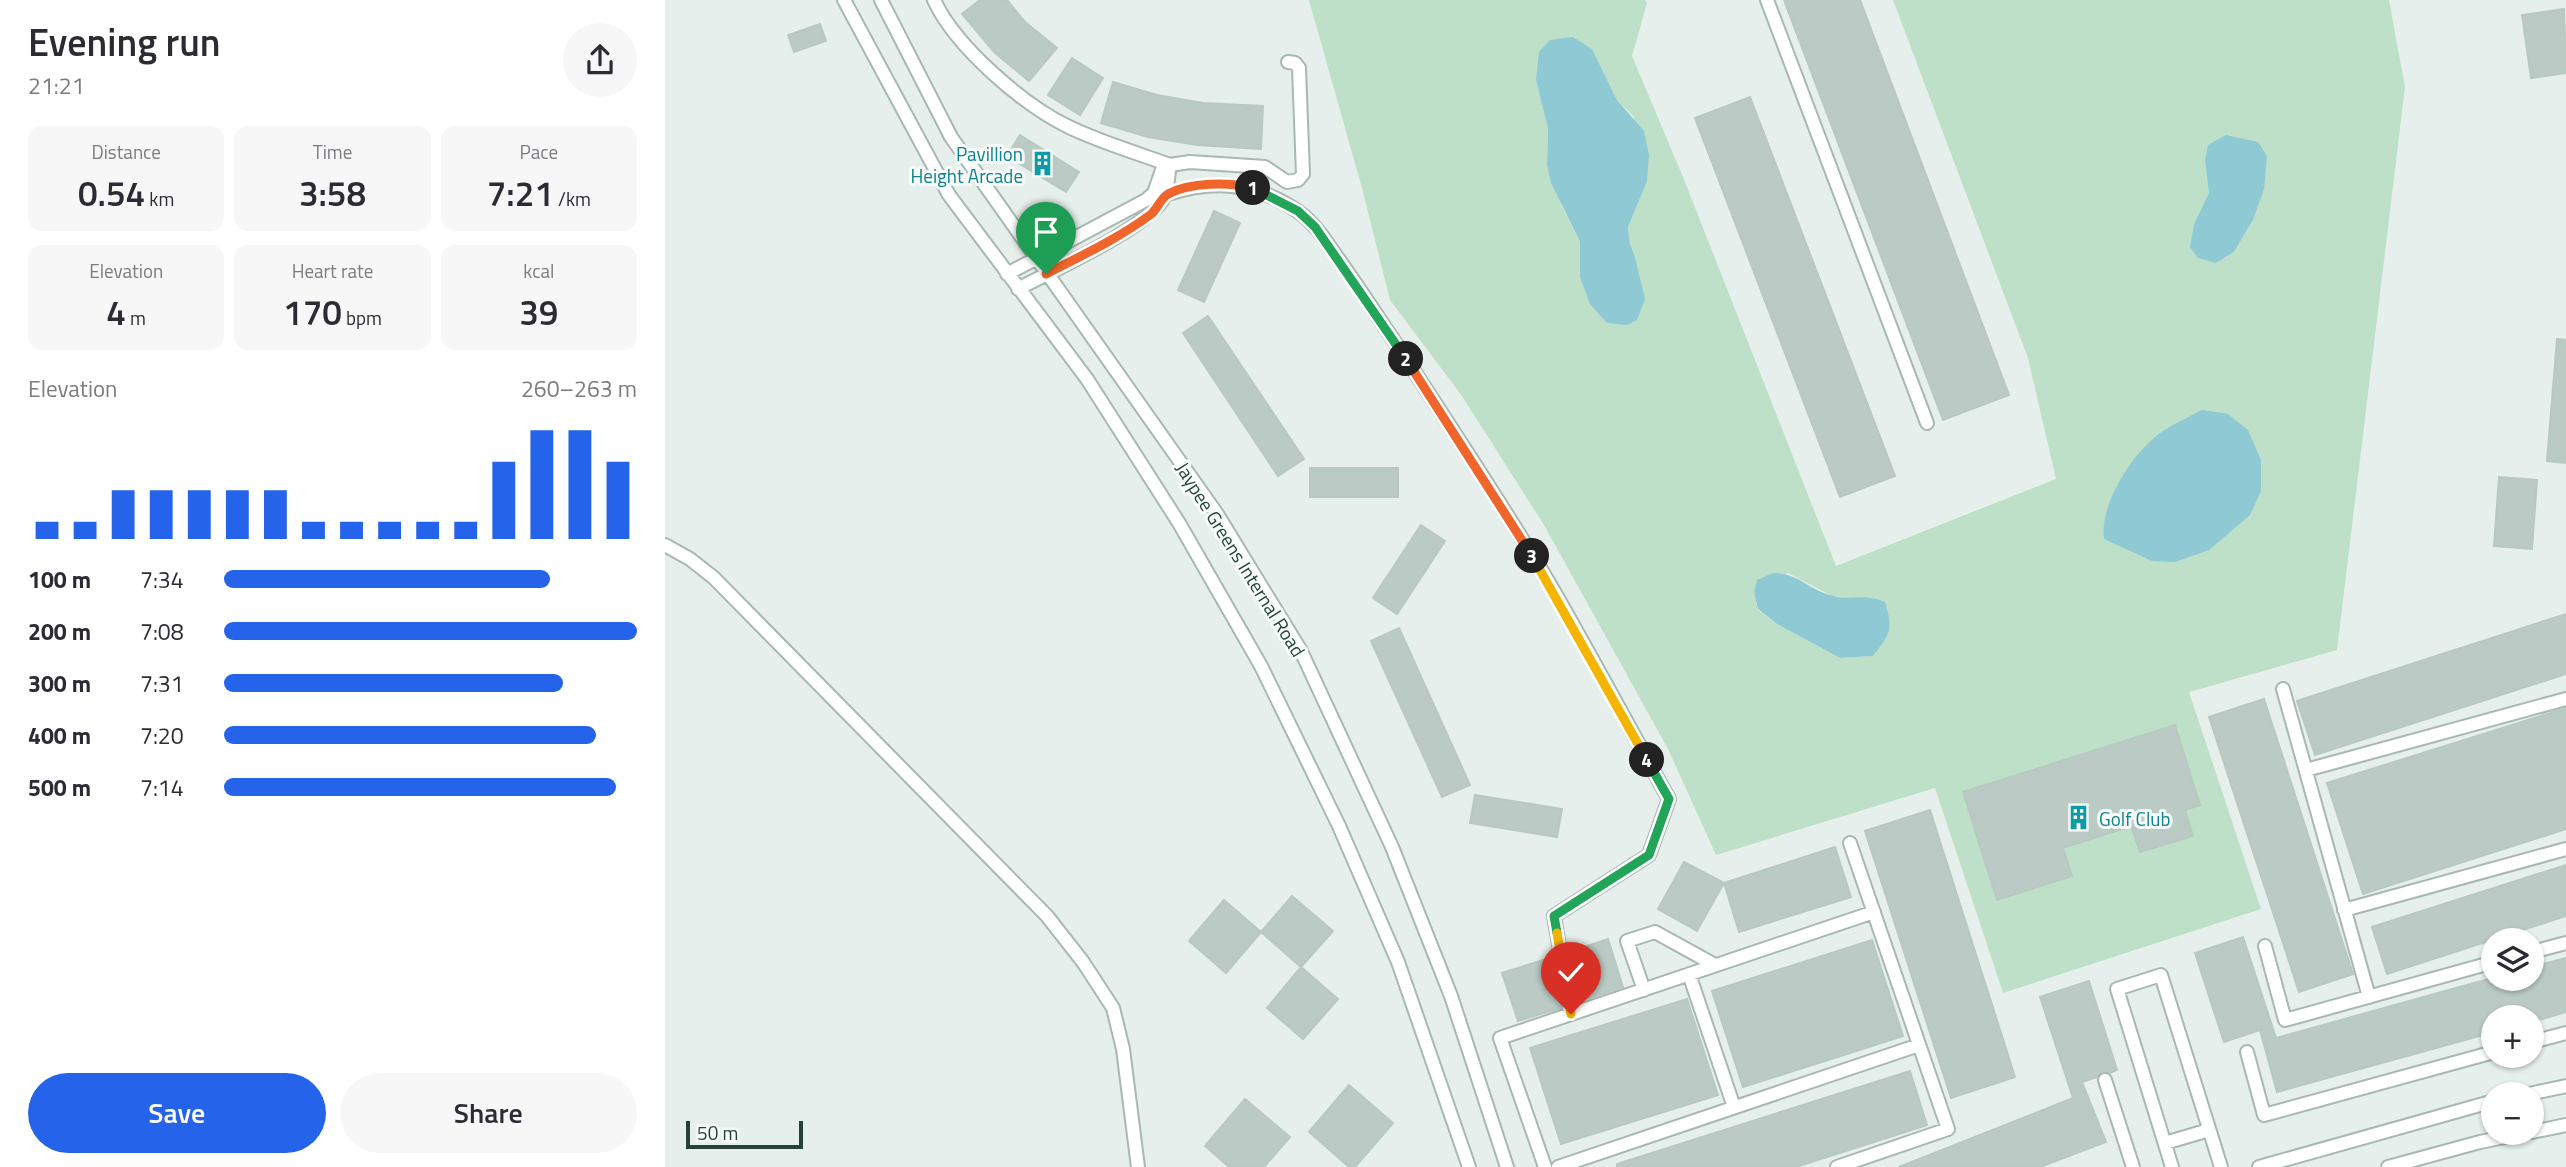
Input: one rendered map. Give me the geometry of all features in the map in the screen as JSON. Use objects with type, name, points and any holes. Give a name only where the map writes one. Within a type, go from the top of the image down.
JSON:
[{"type":"street","name":"Jaypee Greens Internal Road","points":[[843,0],[949,195],[1087,379],[1179,523],[1261,666],[1339,826],[1398,962],[1469,1167]]},
{"type":"street","name":"Jaypee Greens Internal Road","points":[[881,0],[951,137],[1217,514],[1300,652],[1392,848],[1451,996],[1507,1167]]},
{"type":"street","points":[[934,0],[942,18],[985,66],[1021,96],[1068,127],[1167,164],[1190,162],[1265,167],[1287,182],[1298,180],[1303,174],[1299,68],[1288,62]]},
{"type":"street","points":[[1767,0],[1927,423]]},
{"type":"street","points":[[1007,274],[1146,200],[1154,193],[1167,164]]},
{"type":"street","points":[[1018,289],[1082,256],[1153,213],[1165,195],[1167,164]]},
{"type":"street","points":[[1165,195],[1187,188],[1206,186],[1250,187],[1263,191],[1298,211],[1315,227],[1360,289],[1548,582],[1669,799],[1649,855],[1554,916],[1571,1014]]},
{"type":"street","points":[[665,545],[690,559],[714,578],[1047,916],[1083,962],[1113,1008],[1123,1049],[1138,1167]]},
{"type":"street","points":[[2283,689],[2369,997]]},
{"type":"street","points":[[2306,770],[2566,699]]},
{"type":"street","points":[[1836,1167],[1948,1129],[1850,843]]},
{"type":"street","points":[[2344,910],[2566,849]]},
{"type":"street","points":[[1545,1167],[1500,1038],[1874,912]]},
{"type":"street","points":[[1644,989],[1627,941],[1655,932],[1715,965]]},
{"type":"street","points":[[2544,949],[2566,943]]},
{"type":"street","points":[[2265,946],[2285,1020],[2481,966]]},
{"type":"street","points":[[1689,974],[1734,1107]]},
{"type":"street","points":[[2172,1167],[2117,989],[2161,975],[2221,1167]]},
{"type":"street","points":[[2544,1038],[2566,1032]]},
{"type":"street","points":[[1558,1167],[1919,1045]]},
{"type":"street","points":[[2247,1052],[2265,1115],[2481,1056]]},
{"type":"street","points":[[2105,1080],[2133,1167]]},
{"type":"street","points":[[2544,1091],[2566,1086]]},
{"type":"street","points":[[2259,1167],[2481,1105]]},
{"type":"street","points":[[2544,1129],[2566,1125]]},
{"type":"street","points":[[2165,1143],[2209,1130]]},
{"type":"street","points":[[2388,1167],[2481,1142]]},
{"type":"green space","points":[[1309,0],[1645,0],[1647,3],[1632,56],[1683,177],[1836,566],[2056,479],[2028,358],[1893,0],[2389,0],[2405,87],[2337,650],[2189,692],[2261,909],[2003,993],[1935,788],[1716,855],[1668,749],[1544,525],[1462,396],[1390,300]],"holes":[[[1592,49],[1617,100],[1634,117],[1633,210],[1628,227],[1634,254],[1580,277],[1580,242],[1562,207],[1547,164],[1548,129],[1536,80]],[[2209,193],[2253,220],[2234,252],[2216,263],[2194,224]],[[1788,573],[1832,596],[1885,602],[1889,631],[1873,656],[1840,658],[1777,624],[1758,610],[1754,592]]]},
{"type":"water","points":[[1573,37],[1592,49],[1617,100],[1644,131],[1649,155],[1647,181],[1628,227],[1645,299],[1637,320],[1627,325],[1607,323],[1590,304],[1580,277],[1580,242],[1551,183],[1547,164],[1548,129],[1536,80],[1539,52],[1550,40]]},
{"type":"water","points":[[2226,135],[2258,142],[2267,156],[2264,189],[2253,220],[2234,252],[2216,263],[2198,258],[2190,247],[2194,224],[2209,193],[2205,160],[2208,145]]},
{"type":"water","points":[[2202,410],[2228,414],[2248,430],[2261,460],[2261,491],[2250,515],[2209,550],[2175,562],[2152,561],[2104,539],[2107,510],[2130,464],[2163,431]]},
{"type":"water","points":[[1773,573],[1796,578],[1837,597],[1870,598],[1885,602],[1890,626],[1887,637],[1873,656],[1840,658],[1777,624],[1758,609],[1754,592],[1757,580]]},
{"type":"building","points":[[980,0],[1007,0],[1025,22],[1057,48],[1029,81],[995,53],[962,14]]},
{"type":"building","points":[[1784,0],[1860,0],[2009,395],[1943,420]]},
{"type":"building","points":[[2564,9],[2566,73],[2531,78],[2522,15]]},
{"type":"building","points":[[820,24],[826,41],[794,52],[788,35]]},
{"type":"building","points":[[1072,58],[1103,78],[1080,115],[1048,95]]},
{"type":"building","points":[[1113,82],[1157,95],[1203,103],[1263,106],[1261,149],[1197,145],[1148,137],[1101,123]]},
{"type":"building","points":[[1750,97],[1895,476],[1840,497],[1695,118]]},
{"type":"building","name":"Pavillion Height Arcade","points":[[1020,135],[1079,172],[1066,192],[1007,156]]},
{"type":"building","points":[[1214,211],[1240,223],[1204,302],[1178,290]]},
{"type":"building","points":[[1208,316],[1304,459],[1278,476],[1183,333]]},
{"type":"building","points":[[2557,339],[2566,340],[2566,463],[2547,461]]},
{"type":"building","points":[[1310,468],[1398,468],[1398,497],[1310,497]]},
{"type":"building","points":[[2499,477],[2537,480],[2532,549],[2494,546]]},
{"type":"building","points":[[1421,525],[1445,541],[1397,614],[1373,598]]},
{"type":"building","points":[[2566,614],[2566,674],[2315,755],[2297,701]]},
{"type":"building","points":[[1399,628],[1470,785],[1442,797],[1371,641]]},
{"type":"building","points":[[2264,699],[2353,974],[2299,992],[2209,717]]},
{"type":"building","points":[[2566,708],[2566,829],[2363,894],[2327,783]]},
{"type":"building","name":"Golf Club","points":[[2175,725],[2200,805],[2185,810],[2193,836],[2140,852],[2131,826],[2063,848],[2072,876],[1997,900],[1963,792]]},
{"type":"building","points":[[1475,795],[1562,809],[1557,837],[1470,823]]},
{"type":"building","points":[[1930,810],[2015,1077],[1951,1098],[1865,831]]},
{"type":"building","points":[[1835,847],[1851,897],[1739,932],[1724,883]]},
{"type":"building","points":[[1684,862],[1724,883],[1697,931],[1658,909]]},
{"type":"building","points":[[2566,865],[2566,916],[2529,928],[2481,928],[2481,944],[2387,974],[2372,927]]},
{"type":"building","points":[[1292,896],[1333,931],[1301,967],[1261,932]]},
{"type":"building","points":[[1224,900],[1261,932],[1226,973],[1189,941]]},
{"type":"building","points":[[2243,937],[2276,1038],[2481,981],[2481,991],[2544,991],[2544,964],[2566,958],[2566,1012],[2544,1018],[2544,1005],[2481,1005],[2481,1036],[2277,1092],[2260,1030],[2224,1042],[2195,953]]},
{"type":"building","points":[[1608,939],[1623,987],[1578,1002],[1569,952]]},
{"type":"building","points":[[1872,940],[1903,1036],[1743,1087],[1712,991]]},
{"type":"building","points":[[1552,957],[1561,1008],[1518,1021],[1502,973]]},
{"type":"building","points":[[1301,967],[1338,999],[1303,1039],[1267,1008]]},
{"type":"building","points":[[2089,981],[2117,1070],[2103,1072],[2082,1082],[2106,1142],[2040,1167],[1899,1167],[2073,1098],[2040,997]]},
{"type":"building","points":[[1687,999],[1718,1095],[1561,1144],[1530,1048]]},
{"type":"building","points":[[1910,1071],[1927,1125],[1796,1167],[1617,1167],[1617,1164]]},
{"type":"building","points":[[1349,1085],[1393,1123],[1355,1167],[1349,1167],[1309,1132]]},
{"type":"building","points":[[1245,1099],[1290,1137],[1264,1167],[1229,1167],[1205,1146]]},
{"type":"place","name":"Pavillion Height Arcade","points":[[1043,164]]},
{"type":"place","name":"Golf Club","points":[[2079,818]]},
{"type":"route","points":[[1046,274],[1082,256],[1153,213],[1165,195],[1187,188],[1234,186],[1263,191],[1298,211],[1315,227],[1360,289],[1484,478],[1548,582],[1669,799],[1649,855],[1554,916],[1571,1014]]}]
